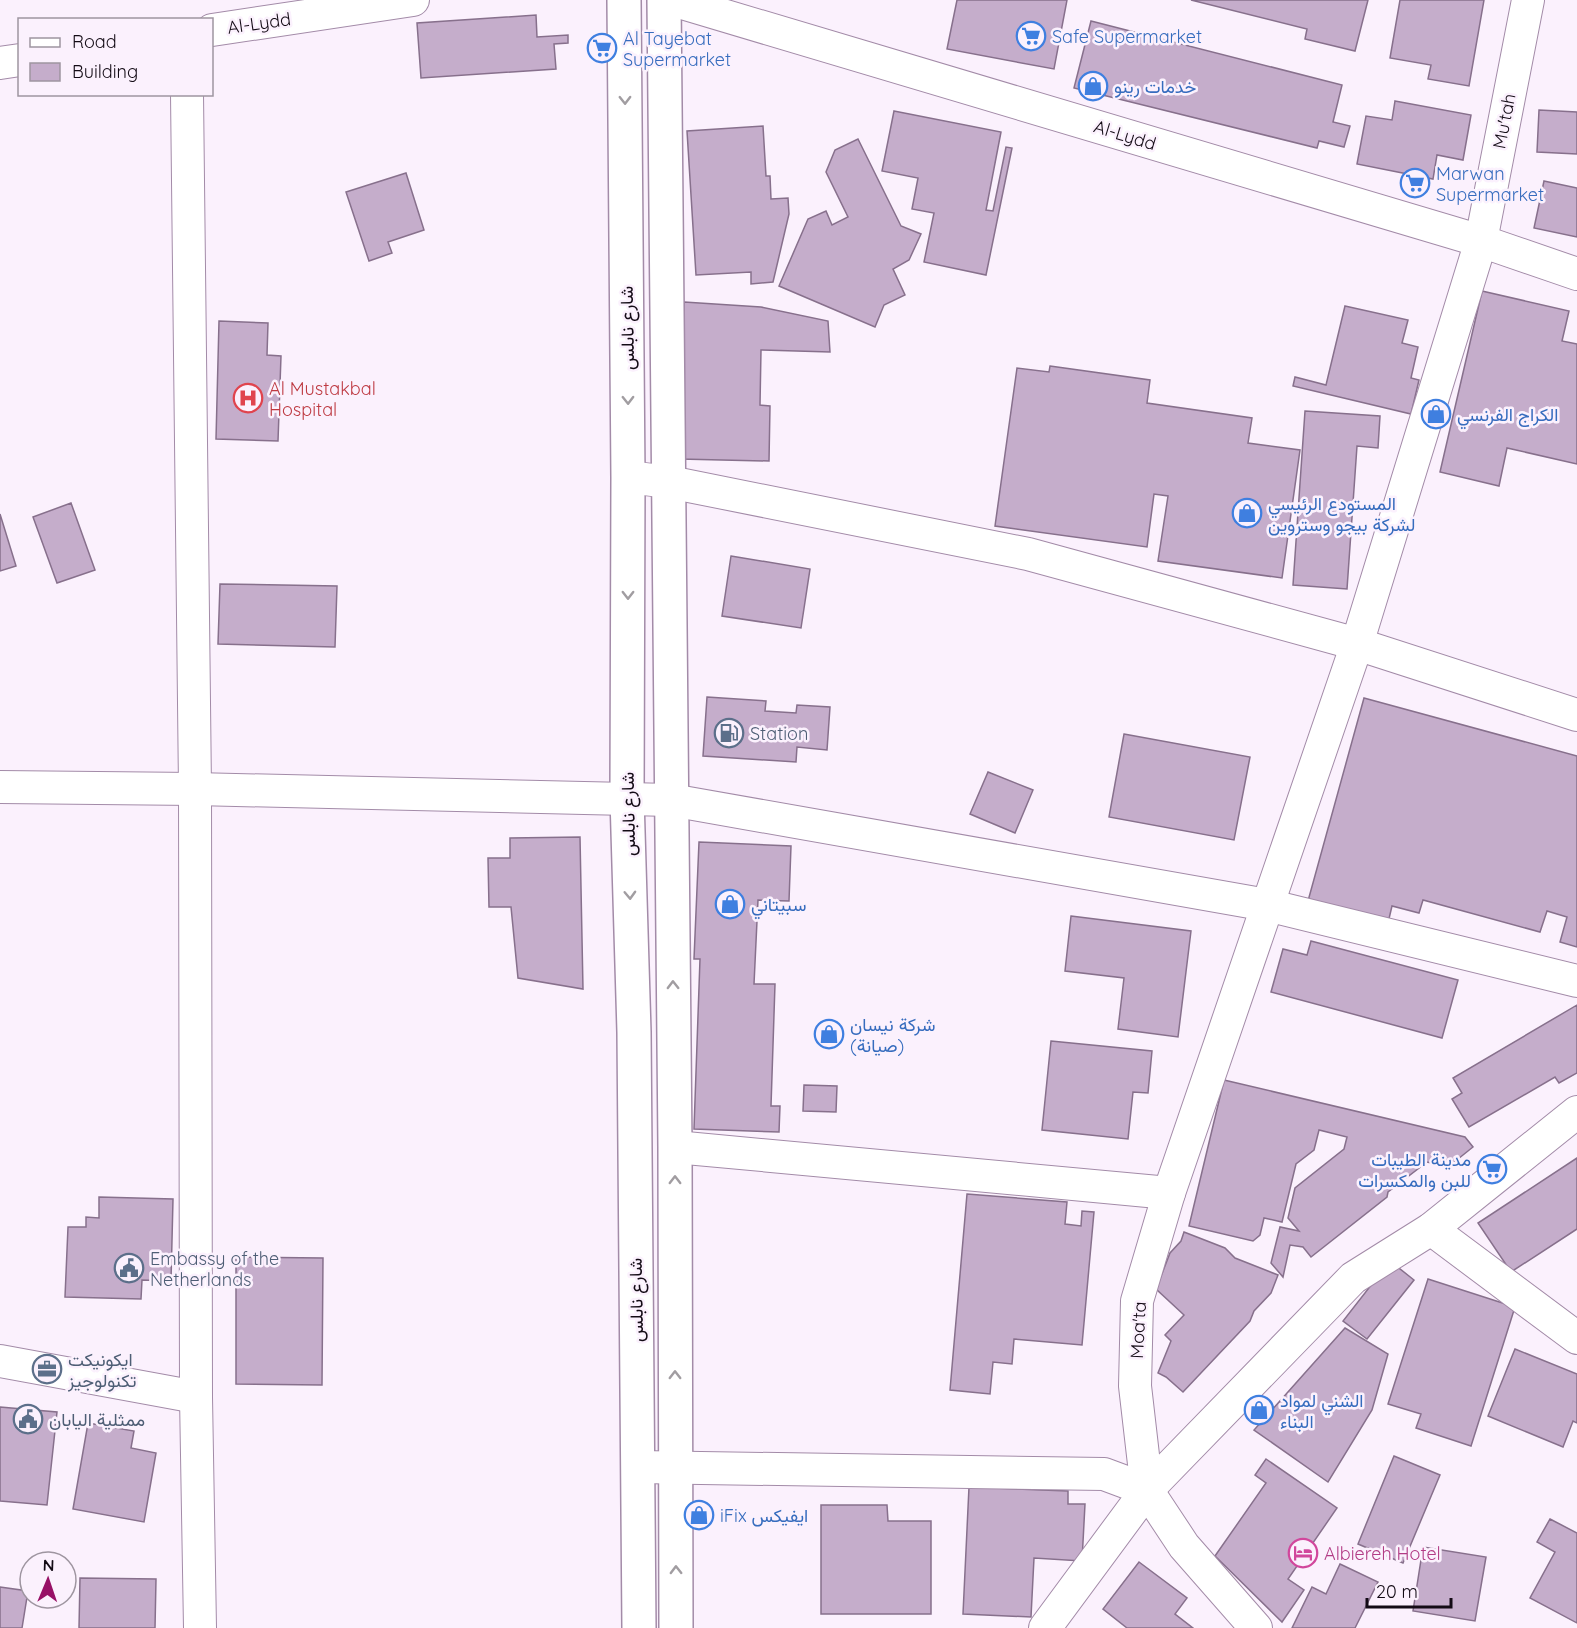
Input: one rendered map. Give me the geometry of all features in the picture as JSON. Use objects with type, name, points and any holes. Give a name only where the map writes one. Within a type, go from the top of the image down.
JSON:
[{"type":"main road","name":"شارع نابلس","points":[[624,0],[628,477],[627,798],[634,1032],[639,1628]]},
{"type":"main road","points":[[664,0],[675,1147],[676,1628]]},
{"type":"street","name":"Al-Lydd","points":[[213,30],[413,0]]},
{"type":"street","name":"Al-Lydd","points":[[672,0],[1481,241],[1577,274]]},
{"type":"street","name":"Mu'tah","points":[[1357,644],[1481,241],[1528,0]]},
{"type":"street","points":[[0,63],[18,60]]},
{"type":"street","points":[[187,96],[195,789],[196,1397],[200,1628]]},
{"type":"street","points":[[628,477],[669,482],[1028,554],[1357,644],[1577,715]]},
{"type":"street","name":"Moa'ta","points":[[1147,1490],[1135,1386],[1137,1301],[1169,1193],[1357,644]]},
{"type":"street","points":[[0,787],[670,800],[1268,905],[1577,981]]},
{"type":"street","points":[[1045,1628],[1147,1490],[1353,1278],[1431,1230],[1577,1112]]},
{"type":"street","points":[[675,1147],[1169,1193]]},
{"type":"street","points":[[1431,1230],[1577,1338]]},
{"type":"street","points":[[0,1361],[196,1397]]},
{"type":"street","points":[[638,1467],[1104,1474],[1147,1490],[1184,1545],[1256,1628]]},
{"type":"building","points":[[957,0],[1067,0],[1054,69],[947,49]]},
{"type":"building","points":[[1191,0],[1368,0],[1355,51],[1305,39],[1307,29]]},
{"type":"building","points":[[1400,0],[1484,0],[1469,86],[1428,79],[1431,65],[1390,58]]},
{"type":"building","points":[[536,15],[537,37],[568,35],[568,43],[554,44],[556,69],[421,78],[417,23]]},
{"type":"building","points":[[1091,21],[1342,85],[1333,122],[1350,126],[1344,147],[1319,141],[1317,148],[1074,88]]},
{"type":"building","points":[[1395,101],[1471,115],[1463,160],[1437,155],[1433,179],[1357,164],[1366,116],[1392,120]]},
{"type":"building","points":[[1539,110],[1577,112],[1577,154],[1537,152]]},
{"type":"building","points":[[894,111],[1001,132],[986,210],[993,211],[1006,147],[1012,148],[986,275],[924,262],[934,213],[912,209],[918,178],[882,171]]},
{"type":"building","points":[[763,126],[766,176],[770,176],[771,199],[788,198],[789,214],[773,282],[751,284],[751,272],[696,275],[687,131]]},
{"type":"building","points":[[858,139],[901,226],[921,234],[909,260],[893,269],[905,295],[884,305],[875,327],[779,286],[808,219],[826,211],[832,225],[848,217],[826,172],[835,150]]},
{"type":"building","points":[[406,173],[424,230],[388,242],[392,253],[369,261],[346,192]]},
{"type":"building","points":[[1544,181],[1577,188],[1577,237],[1534,228]]},
{"type":"building","points":[[1482,291],[1569,311],[1562,341],[1577,344],[1577,464],[1507,448],[1499,486],[1440,472]]},
{"type":"building","points":[[684,302],[761,307],[828,321],[830,352],[761,350],[760,405],[770,406],[769,461],[680,459]]},
{"type":"building","points":[[1345,306],[1408,320],[1402,343],[1418,347],[1411,378],[1419,380],[1411,414],[1293,386],[1295,377],[1326,385]]},
{"type":"building","name":"Al Mustakbal Hospital","points":[[219,321],[268,323],[267,355],[281,356],[278,441],[216,439]]},
{"type":"building","points":[[1050,366],[1150,380],[1147,403],[1252,418],[1248,443],[1300,450],[1282,578],[1158,561],[1168,496],[1154,494],[1147,547],[995,526],[1017,368],[1049,372]]},
{"type":"building","points":[[1305,411],[1380,416],[1378,448],[1357,446],[1347,589],[1293,585]]},
{"type":"building","points":[[71,503],[95,570],[57,583],[33,517]]},
{"type":"building","points":[[0,514],[16,566],[0,571]]},
{"type":"building","points":[[731,556],[810,569],[801,628],[722,616]]},
{"type":"building","points":[[220,584],[337,586],[335,647],[218,644]]},
{"type":"building","points":[[707,697],[766,701],[765,711],[796,713],[797,705],[830,707],[827,750],[797,747],[796,762],[703,756]]},
{"type":"building","points":[[1364,698],[1577,756],[1577,947],[1560,942],[1567,917],[1547,911],[1540,932],[1423,900],[1419,913],[1392,906],[1388,923],[1308,901]]},
{"type":"building","points":[[1124,734],[1250,757],[1234,840],[1109,817]]},
{"type":"building","points":[[988,772],[1033,790],[1015,833],[970,814]]},
{"type":"building","points":[[580,837],[583,989],[518,978],[511,907],[489,907],[488,858],[510,858],[510,838]]},
{"type":"building","points":[[699,842],[791,846],[789,901],[758,900],[754,984],[775,984],[771,1106],[780,1106],[779,1132],[694,1129],[700,959],[694,959]]},
{"type":"building","points":[[1071,916],[1191,931],[1178,1037],[1118,1029],[1124,978],[1065,971]]},
{"type":"building","points":[[1311,941],[1458,980],[1442,1038],[1271,992],[1283,949],[1307,955]]},
{"type":"building","points":[[1577,1005],[1577,1073],[1559,1083],[1555,1077],[1469,1127],[1452,1099],[1462,1093],[1453,1078]]},
{"type":"building","points":[[1051,1041],[1152,1051],[1148,1093],[1133,1092],[1128,1139],[1042,1130]]},
{"type":"building","points":[[1224,1080],[1465,1137],[1473,1147],[1448,1167],[1427,1162],[1311,1257],[1303,1247],[1290,1245],[1283,1277],[1271,1263],[1280,1227],[1299,1231],[1288,1218],[1295,1188],[1344,1149],[1347,1137],[1319,1130],[1314,1150],[1296,1164],[1282,1222],[1264,1218],[1260,1235],[1253,1241],[1189,1226]]},
{"type":"building","points":[[804,1085],[837,1086],[836,1112],[803,1111]]},
{"type":"building","points":[[1577,1158],[1577,1229],[1511,1272],[1478,1223]]},
{"type":"building","points":[[967,1194],[1067,1202],[1065,1224],[1081,1226],[1082,1211],[1094,1212],[1082,1345],[1014,1339],[1012,1364],[993,1362],[990,1394],[950,1390]]},
{"type":"building","points":[[99,1197],[173,1199],[171,1281],[142,1280],[141,1299],[65,1297],[68,1227],[86,1227],[86,1217],[99,1218]]},
{"type":"building","points":[[1184,1232],[1225,1248],[1235,1258],[1278,1275],[1271,1293],[1254,1311],[1250,1321],[1183,1392],[1158,1373],[1171,1341],[1165,1335],[1184,1315],[1156,1289],[1170,1253],[1181,1241]]},
{"type":"building","points":[[236,1257],[323,1258],[322,1385],[236,1384]]},
{"type":"building","points":[[1390,1261],[1414,1280],[1367,1339],[1343,1321]]},
{"type":"building","points":[[1428,1279],[1515,1307],[1471,1446],[1416,1428],[1421,1414],[1388,1404]]},
{"type":"building","points":[[1345,1328],[1388,1354],[1372,1410],[1328,1482],[1254,1430]]},
{"type":"building","points":[[1515,1349],[1577,1374],[1577,1423],[1573,1421],[1563,1447],[1488,1416]]},
{"type":"building","points":[[0,1407],[57,1412],[47,1505],[0,1501]]},
{"type":"building","points":[[88,1423],[134,1431],[131,1448],[156,1453],[144,1522],[73,1509]]},
{"type":"building","points":[[1394,1456],[1440,1475],[1403,1563],[1358,1544]]},
{"type":"building","points":[[1266,1459],[1337,1508],[1288,1579],[1304,1590],[1282,1622],[1215,1556],[1266,1483],[1255,1475]]},
{"type":"building","points":[[969,1487],[1068,1491],[1068,1504],[1085,1504],[1082,1561],[1034,1558],[1031,1617],[963,1614]]},
{"type":"building","points":[[821,1505],[887,1505],[888,1521],[931,1521],[931,1614],[821,1614]]},
{"type":"building","points":[[1550,1519],[1577,1533],[1577,1623],[1530,1598],[1555,1552],[1537,1542]]},
{"type":"building","points":[[1423,1547],[1486,1557],[1475,1621],[1413,1611]]},
{"type":"building","points":[[1139,1562],[1187,1598],[1175,1614],[1193,1628],[1127,1628],[1103,1609]]},
{"type":"building","points":[[1340,1564],[1378,1582],[1355,1628],[1292,1628],[1312,1587],[1326,1594]]},
{"type":"building","points":[[80,1578],[156,1579],[155,1628],[79,1628]]},
{"type":"building","points":[[0,1587],[18,1590],[18,1610],[25,1610],[22,1628],[0,1628]]},
{"type":"place","name":"Safe Supermarket","points":[[1031,36]]},
{"type":"place","name":"Al Tayebat Supermarket","points":[[602,48]]},
{"type":"place","name":"خدمات رينو","points":[[1093,86]]},
{"type":"place","name":"Marwan Supermarket","points":[[1415,183]]},
{"type":"place","name":"Al Mustakbal Hospital","points":[[248,398]]},
{"type":"place","name":"الكراج الفرنسي","points":[[1436,414]]},
{"type":"place","name":"المستودع الرئيسي لشركة بيجو وستروين","points":[[1247,513]]},
{"type":"place","name":"Station","points":[[729,733]]},
{"type":"place","name":"سبيتاني","points":[[730,904]]},
{"type":"place","name":"شركة نيسان (صيانة)","points":[[829,1034]]},
{"type":"place","name":"مدينة الطيبات للبن والمكسرات","points":[[1492,1169]]},
{"type":"place","name":"Embassy of the Netherlands","points":[[129,1268]]},
{"type":"place","name":"ايكونيكت تكنولوجيز","points":[[47,1369]]},
{"type":"place","name":"الشني لمواد البناء","points":[[1259,1410]]},
{"type":"place","name":"ممثلية اليابان","points":[[28,1419]]},
{"type":"place","name":"iFix ايفيكس","points":[[699,1515]]},
{"type":"place","name":"Albiereh Hotel","points":[[1303,1553]]}]
